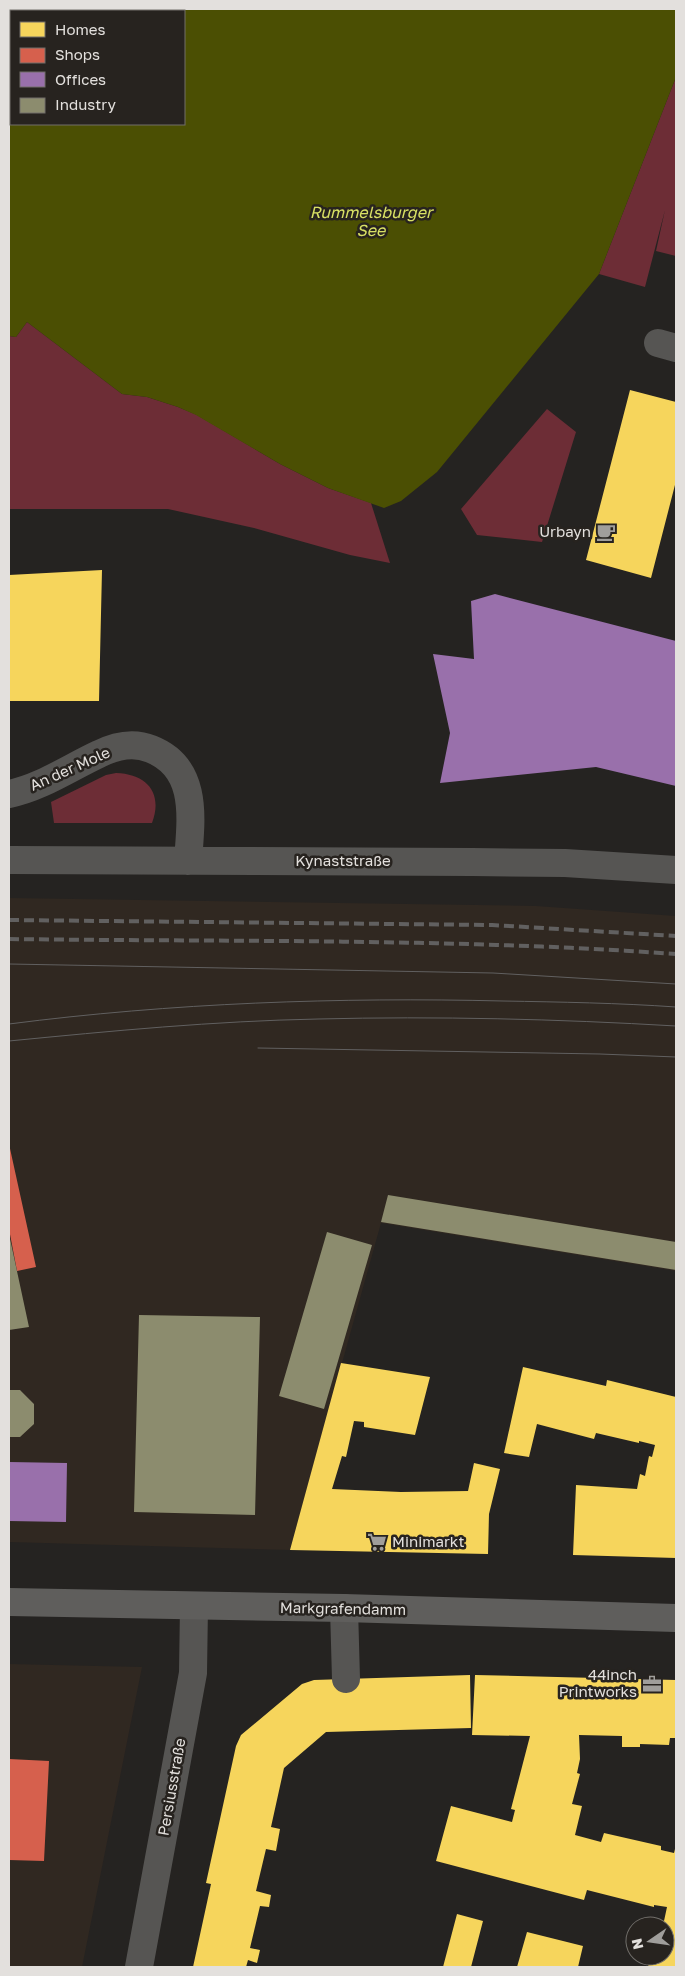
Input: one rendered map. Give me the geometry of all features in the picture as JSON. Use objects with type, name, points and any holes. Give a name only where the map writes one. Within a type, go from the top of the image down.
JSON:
[{"type":"main road","name":"Markgrafendamm","points":[[9,1602],[344,1608],[676,1618]]},
{"type":"street","name":"An der Mole","points":[[9,794],[34,787],[100,753],[132,745],[144,746],[160,752],[174,763],[185,780],[189,798],[188,861]]},
{"type":"street","name":"Kynaststraße","points":[[9,860],[556,863],[676,870]]},
{"type":"street","name":"Persiusstraße","points":[[139,1967],[193,1673],[194,1606]]},
{"type":"street","points":[[344,1608],[346,1679]]},
{"type":"shaded area","points":[[676,77],[676,256],[656,251],[665,210],[645,287],[599,274]]},
{"type":"shaded area","points":[[27,322],[122,394],[147,397],[197,415],[280,464],[328,488],[371,503],[390,563],[350,555],[254,528],[168,509],[9,509],[9,336],[16,337]]},
{"type":"shaded area","points":[[547,409],[576,432],[542,542],[477,535],[461,509]]},
{"type":"shaded area","points":[[116,773],[137,777],[150,788],[156,803],[152,823],[54,823],[51,802],[106,775]]},
{"type":"shaded area","points":[[9,898],[536,906],[676,916],[676,1271],[381,1223],[290,1550],[9,1542]]},
{"type":"shaded area","points":[[9,1664],[142,1667],[82,1967],[9,1967]]},
{"type":"water","name":"Rummelsburger See","points":[[9,9],[676,9],[676,77],[599,274],[437,472],[401,501],[384,508],[328,488],[280,464],[196,415],[147,397],[122,394],[27,322],[16,337],[9,336]]},
{"type":"building: Homes","points":[[630,390],[676,402],[676,481],[651,578],[586,560]]},
{"type":"building: Homes","points":[[102,570],[99,701],[9,701],[9,575]]},
{"type":"building: Homes","points":[[341,1363],[430,1377],[415,1435],[364,1427],[364,1422],[354,1421],[346,1457],[342,1456],[332,1489],[401,1492],[468,1491],[474,1463],[500,1469],[489,1514],[488,1554],[290,1550]]},
{"type":"building: Homes","points":[[523,1367],[606,1386],[607,1380],[676,1397],[676,1558],[573,1555],[576,1485],[637,1489],[640,1474],[645,1476],[649,1456],[652,1457],[655,1445],[596,1433],[594,1439],[537,1424],[529,1457],[504,1453]]},
{"type":"building: Homes","points":[[470,1675],[471,1728],[326,1732],[284,1768],[271,1827],[280,1829],[276,1851],[266,1849],[256,1891],[271,1895],[269,1907],[260,1906],[250,1948],[260,1950],[257,1963],[248,1960],[246,1967],[193,1967],[211,1884],[206,1883],[236,1746],[241,1735],[302,1684],[314,1680]]},
{"type":"building: Homes","points":[[475,1675],[676,1680],[676,1738],[670,1738],[669,1745],[640,1744],[640,1747],[622,1747],[622,1736],[579,1735],[580,1759],[577,1773],[580,1774],[572,1804],[582,1806],[575,1835],[601,1842],[604,1833],[661,1846],[661,1850],[674,1853],[676,1845],[676,1967],[648,1967],[675,1966],[675,1916],[665,1916],[667,1907],[654,1905],[654,1907],[587,1890],[584,1900],[436,1861],[451,1806],[512,1822],[515,1810],[511,1809],[530,1736],[472,1735]]},
{"type":"building: Homes","points":[[457,1914],[483,1921],[471,1967],[443,1967]]},
{"type":"building: Homes","points":[[527,1932],[583,1946],[578,1967],[517,1967]]},
{"type":"building: Shops","points":[[9,1144],[36,1267],[17,1271],[9,1229]]},
{"type":"building: Shops","points":[[9,1759],[49,1761],[44,1861],[9,1860]]},
{"type":"building: Offices","points":[[495,594],[676,641],[676,786],[596,767],[440,783],[450,733],[433,654],[474,659],[471,601]]},
{"type":"building: Offices","points":[[9,1462],[67,1463],[66,1522],[9,1521]]},
{"type":"building: Industry","points":[[388,1195],[676,1242],[676,1270],[381,1222]]},
{"type":"building: Industry","points":[[327,1232],[372,1245],[324,1409],[279,1396]]},
{"type":"building: Industry","points":[[9,1234],[29,1327],[9,1330]]},
{"type":"building: Industry","points":[[139,1315],[260,1317],[255,1515],[134,1512]]},
{"type":"building: Industry","points":[[9,1390],[20,1390],[34,1404],[34,1424],[20,1437],[9,1437]]},
{"type":"tram line","points":[[9,964],[493,973],[676,984]]},
{"type":"tram line","points":[[9,1024],[193,1006],[317,1001],[503,1001],[676,1007]]},
{"type":"tram line","points":[[9,1041],[201,1024],[318,1019],[497,1019],[676,1026]]},
{"type":"tram line","points":[[258,1048],[676,1057]]},
{"type":"railway","points":[[9,920],[492,925],[676,936]]},
{"type":"railway","points":[[9,939],[426,943],[509,945],[676,954]]},
{"type":"place","name":"Urbayn","points":[[606,532]]},
{"type":"place","name":"Minimarkt","points":[[377,1542]]},
{"type":"place","name":"44inch Printworks","points":[[652,1684]]}]
